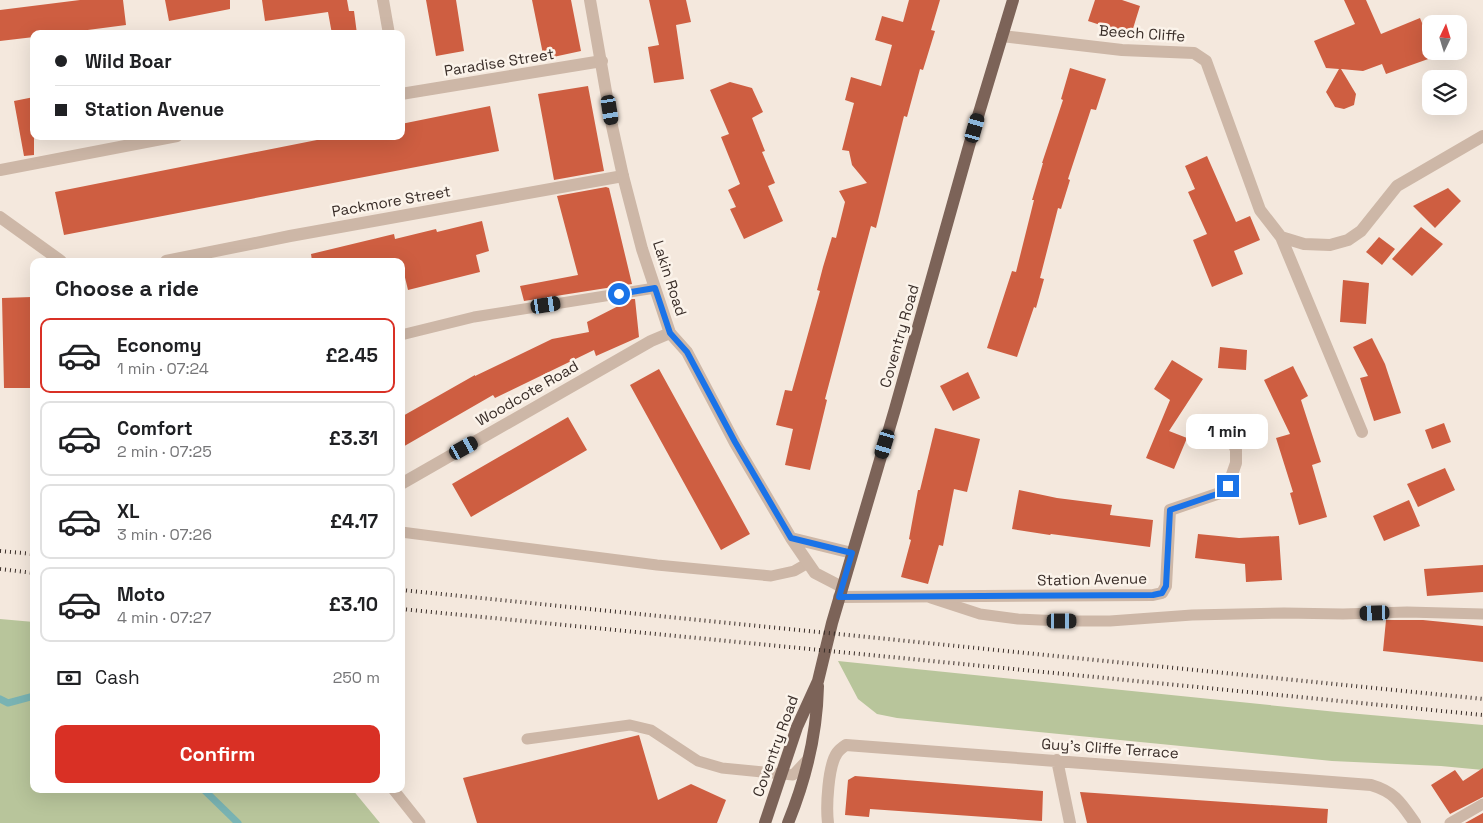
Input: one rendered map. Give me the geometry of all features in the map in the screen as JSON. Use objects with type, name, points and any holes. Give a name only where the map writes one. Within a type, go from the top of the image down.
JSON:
[{"type":"main road","name":"Coventry Road","points":[[765,823],[797,728],[818,681],[852,553],[1013,0]]},
{"type":"main road","name":"Coventry Road","points":[[788,823],[796,804],[808,759],[817,713],[818,681]]},
{"type":"street","points":[[383,0],[388,30]]},
{"type":"street","name":"Lakin Road","points":[[590,0],[612,126],[623,176],[642,249],[670,333],[687,352],[735,442],[791,538],[815,573],[841,592]]},
{"type":"street","name":"Beech Cliffe","points":[[1002,36],[1122,50],[1194,53],[1206,61],[1260,210],[1281,237],[1362,432]]},
{"type":"street","name":"Paradise Street","points":[[405,93],[602,61]]},
{"type":"street","points":[[1281,237],[1304,244],[1330,245],[1348,240],[1361,231],[1396,186],[1483,136]]},
{"type":"street","points":[[0,170],[156,140]]},
{"type":"street","name":"Packmore Street","points":[[181,258],[290,236],[623,176]]},
{"type":"street","points":[[0,217],[56,258]]},
{"type":"street","name":"Woodcote Road","points":[[405,482],[651,341],[670,333]]},
{"type":"street","name":"Station Avenue","points":[[841,592],[927,597],[1153,595],[1162,593],[1166,586],[1170,510],[1220,493],[1228,486],[1236,463],[1236,450],[1226,425]]},
{"type":"street","points":[[791,538],[852,553]]},
{"type":"street","name":"Guy's Cliffe Terrace","points":[[828,823],[827,808],[831,774],[837,752],[846,745],[1371,785],[1385,789],[1394,795],[1415,823]]},
{"type":"street","points":[[1057,760],[1070,823]]},
{"type":"lane","points":[[405,335],[474,317],[655,288]]},
{"type":"lane","points":[[405,532],[657,564],[771,576],[794,571],[808,563]]},
{"type":"lane","points":[[927,597],[980,614],[1053,621],[1110,621],[1192,615],[1284,613],[1407,612],[1483,614]]},
{"type":"lane","points":[[528,739],[630,725],[651,730],[698,762],[722,768],[793,775],[808,759]]},
{"type":"lane","points":[[396,793],[420,823]]},
{"type":"lane","points":[[1450,823],[1483,804]]},
{"type":"green space","points":[[0,619],[30,622],[30,793],[355,793],[380,823],[0,823]]},
{"type":"green space","points":[[838,661],[1483,725],[1483,770],[1332,761],[897,718],[877,714],[858,699]]},
{"type":"building","points":[[80,0],[123,0],[126,25],[88,30],[30,30],[30,37],[0,41],[0,10]]},
{"type":"building","points":[[165,0],[230,0],[230,9],[169,21]]},
{"type":"building","points":[[262,0],[347,0],[349,11],[354,11],[356,30],[331,30],[328,12],[265,21]]},
{"type":"building","points":[[426,0],[456,0],[464,51],[436,56]]},
{"type":"building","points":[[532,0],[571,0],[581,51],[544,59]]},
{"type":"building","points":[[649,0],[686,0],[691,22],[676,25],[684,79],[654,83],[648,47],[659,45]]},
{"type":"building","points":[[909,0],[940,0],[931,30],[935,31],[923,70],[920,69],[907,117],[904,116],[876,228],[871,226],[825,399],[827,400],[810,470],[785,465],[793,429],[776,425],[785,390],[792,391],[820,291],[817,290],[823,267],[832,237],[836,238],[845,202],[839,191],[867,183],[852,165],[849,151],[842,150],[854,103],[845,100],[851,77],[881,86],[892,45],[875,40],[882,16],[903,22]]},
{"type":"building","points":[[1095,0],[1122,0],[1140,6],[1131,35],[1088,21]]},
{"type":"building","points":[[1344,0],[1366,0],[1381,34],[1420,18],[1422,23],[1422,60],[1425,60],[1386,74],[1382,64],[1363,71],[1341,69],[1356,94],[1354,105],[1344,109],[1335,107],[1326,92],[1339,69],[1326,68],[1314,41],[1355,24]]},
{"type":"building","points":[[1070,68],[1106,79],[1096,110],[1091,109],[1068,179],[1070,180],[1061,209],[1058,208],[1040,278],[1044,279],[1036,308],[1034,307],[1017,357],[987,348],[1012,271],[1016,272],[1034,200],[1032,200],[1063,100],[1061,99]]},
{"type":"building","points":[[730,82],[752,88],[763,112],[752,118],[765,151],[762,152],[775,183],[768,186],[783,221],[744,239],[730,209],[736,207],[728,190],[740,184],[721,137],[729,134],[710,90]]},
{"type":"building","points":[[588,86],[604,171],[554,180],[538,94]]},
{"type":"building","points":[[30,98],[30,140],[34,140],[34,155],[24,156],[14,101]]},
{"type":"building","points":[[490,106],[499,151],[64,235],[55,192],[317,140],[405,140],[405,123]]},
{"type":"building","points":[[1207,156],[1236,222],[1250,216],[1260,240],[1234,251],[1243,274],[1212,287],[1193,240],[1207,234],[1188,192],[1195,189],[1185,166]]},
{"type":"building","points":[[609,188],[632,284],[524,301],[520,286],[578,275],[557,196]]},
{"type":"building","points":[[1448,188],[1461,201],[1435,228],[1413,206]]},
{"type":"building","points":[[482,221],[489,251],[476,255],[480,272],[408,290],[405,278],[405,258],[312,258],[311,254],[394,234],[395,239],[436,229],[437,232]]},
{"type":"building","points":[[1421,227],[1443,244],[1412,276],[1392,259]]},
{"type":"building","points":[[1379,237],[1395,249],[1382,265],[1366,252]]},
{"type":"building","points":[[1343,280],[1369,283],[1366,324],[1340,322]]},
{"type":"building","points":[[30,297],[30,388],[4,388],[2,298]]},
{"type":"building","points":[[635,299],[639,337],[596,356],[594,350],[495,398],[493,395],[405,446],[405,415],[475,375],[552,339],[589,332],[587,322]]},
{"type":"building","points":[[1372,338],[1385,364],[1401,413],[1374,421],[1360,378],[1368,376],[1353,347]]},
{"type":"building","points":[[1220,347],[1247,350],[1246,370],[1218,368]]},
{"type":"building","points":[[1172,360],[1203,379],[1169,431],[1187,438],[1174,469],[1146,458],[1170,400],[1154,389]]},
{"type":"building","points":[[1293,366],[1308,396],[1301,400],[1321,462],[1312,465],[1327,517],[1299,525],[1290,493],[1293,492],[1276,438],[1290,434],[1264,380]]},
{"type":"building","points":[[659,369],[750,534],[721,550],[630,385]]},
{"type":"building","points":[[968,372],[980,398],[953,411],[940,386]]},
{"type":"building","points":[[568,417],[587,450],[471,517],[452,484]]},
{"type":"building","points":[[1444,423],[1451,442],[1432,449],[1425,430]]},
{"type":"building","points":[[935,428],[980,439],[967,492],[954,489],[943,546],[939,545],[928,584],[901,577],[911,540],[909,539],[918,490],[920,490]]},
{"type":"building","points":[[1445,468],[1455,490],[1418,507],[1407,484]]},
{"type":"building","points":[[1019,490],[1057,498],[1112,505],[1110,515],[1153,520],[1150,547],[1012,529]]},
{"type":"building","points":[[1409,500],[1420,526],[1384,541],[1373,516]]},
{"type":"building","points":[[1198,534],[1239,538],[1279,536],[1282,580],[1246,582],[1245,564],[1195,558]]},
{"type":"building","points":[[1483,565],[1483,592],[1427,596],[1424,569]]},
{"type":"building","points":[[1386,620],[1423,620],[1483,626],[1483,662],[1383,651]]},
{"type":"building","points":[[639,735],[658,800],[691,784],[726,800],[717,823],[477,823],[463,778]]},
{"type":"building","points":[[1483,768],[1483,797],[1450,814],[1431,785],[1455,770],[1463,781]]},
{"type":"building","points":[[855,776],[1043,791],[1042,821],[870,809],[869,817],[845,815],[848,780]]},
{"type":"building","points":[[1080,792],[1328,809],[1327,823],[1087,823]]},
{"type":"building","points":[[1483,813],[1483,823],[1465,823]]},
{"type":"waterway","points":[[0,699],[8,703],[30,697]]},
{"type":"waterway","points":[[207,793],[238,823]]},
{"type":"railway","points":[[0,551],[30,554]]},
{"type":"railway","points":[[0,569],[30,573]]},
{"type":"railway","points":[[405,590],[1483,699]]},
{"type":"railway","points":[[405,609],[1483,715]]},
{"type":"route","points":[[619,294],[655,288],[670,333],[687,352],[735,442],[791,538],[852,553],[839,597],[1153,595],[1162,593],[1166,586],[1170,510],[1220,493],[1228,486]]}]
